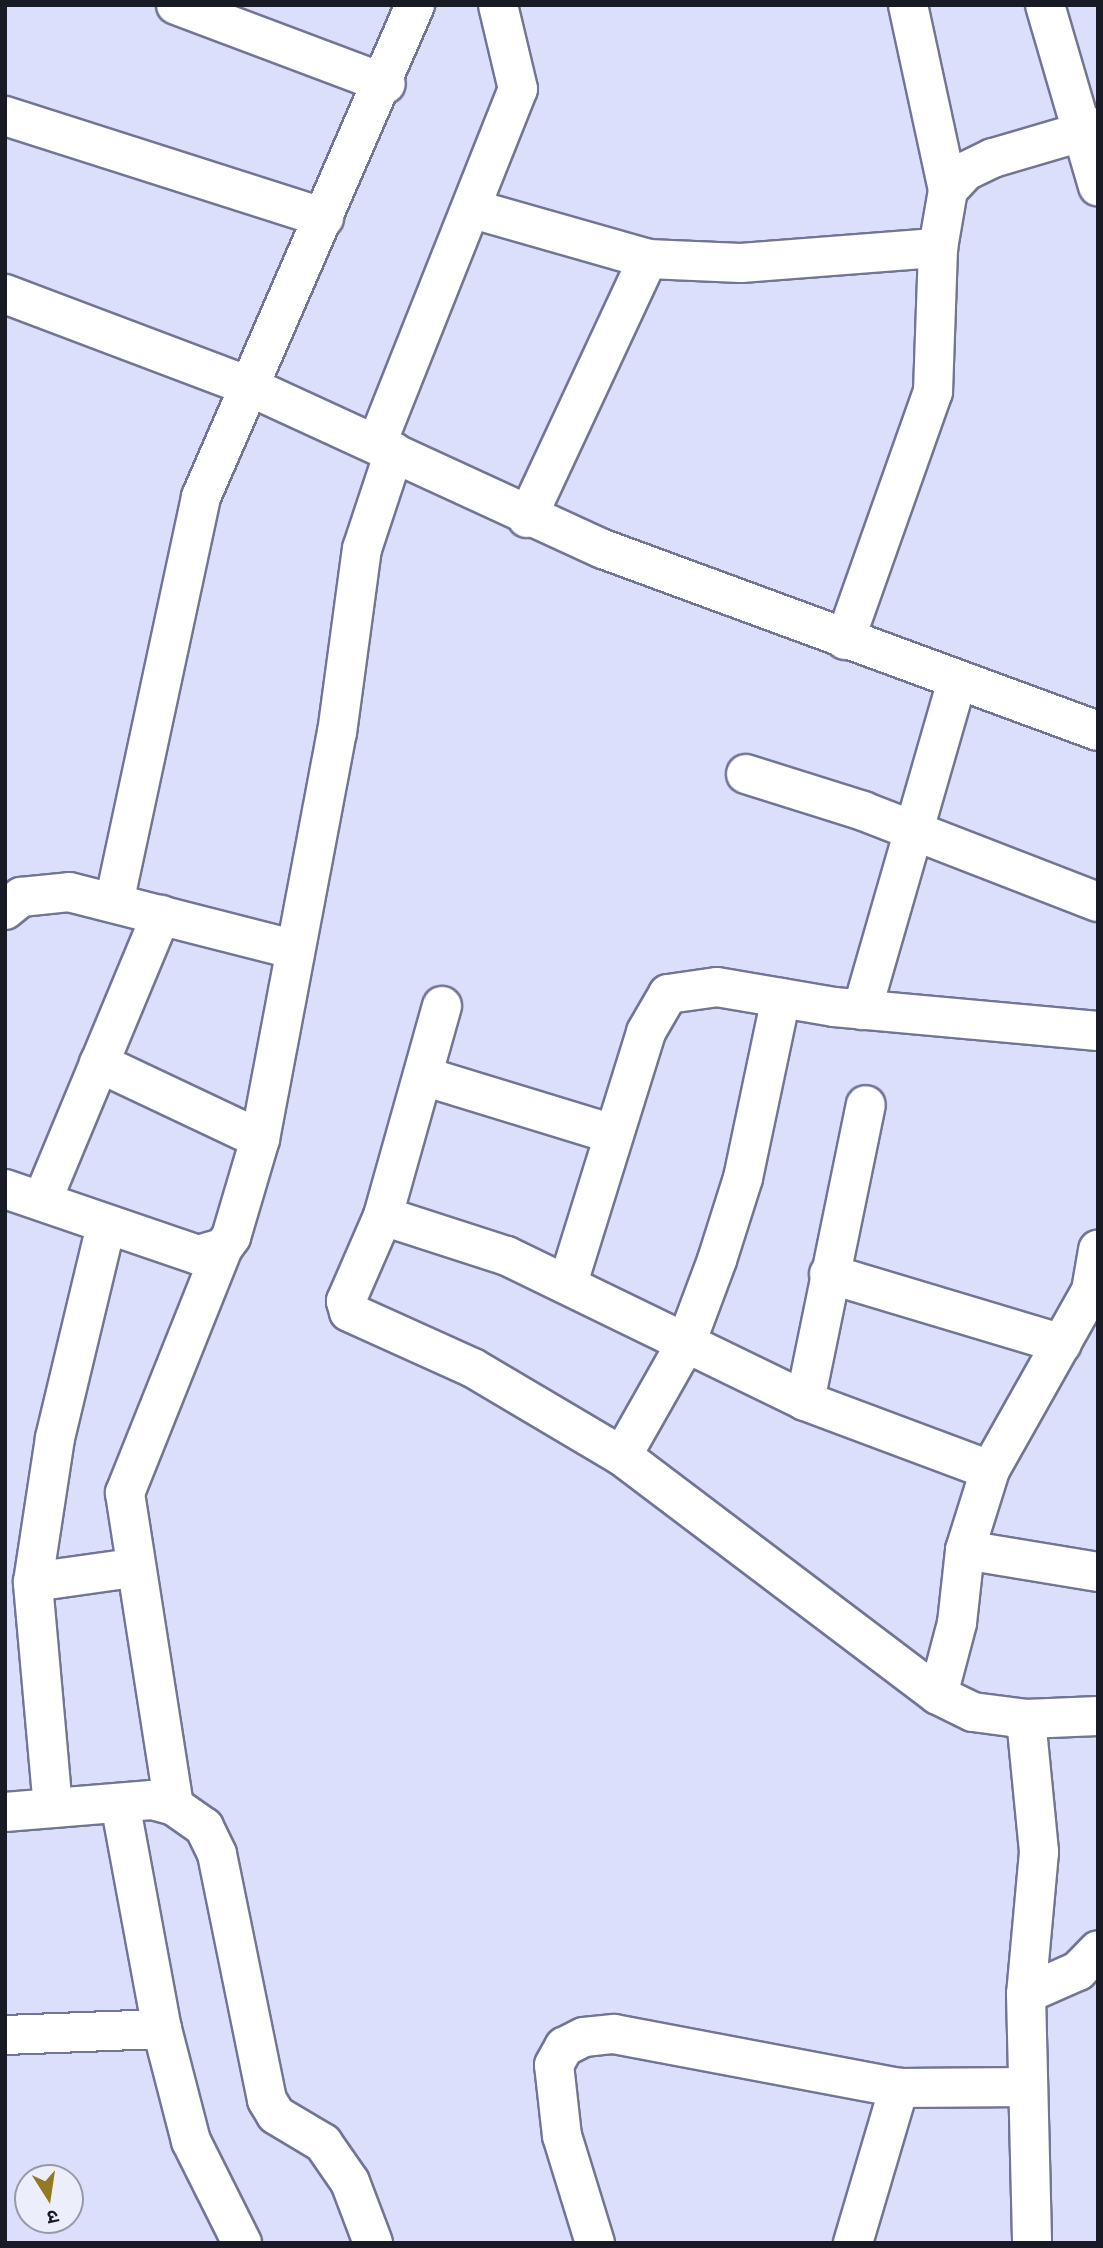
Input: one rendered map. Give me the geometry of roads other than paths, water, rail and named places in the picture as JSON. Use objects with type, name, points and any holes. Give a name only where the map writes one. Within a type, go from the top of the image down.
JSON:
[{"type":"street","points":[[176,5],[386,84]]},
{"type":"street","points":[[114,903],[201,497],[248,386],[386,84],[415,5]]},
{"type":"street","points":[[174,1806],[132,1568],[125,1493],[223,1248],[260,1139],[292,948],[337,733],[362,549],[385,448],[518,89],[498,5]]},
{"type":"street","points":[[845,640],[933,391],[938,248],[948,190],[908,5]]},
{"type":"street","points":[[1045,5],[1089,130],[1098,186]]},
{"type":"street","points":[[5,116],[324,218]]},
{"type":"street","points":[[948,190],[966,171],[993,158],[1089,130]]},
{"type":"street","points":[[473,209],[648,259],[741,263],[938,248]]},
{"type":"street","points":[[527,518],[648,259]]},
{"type":"street","points":[[5,294],[248,386],[385,448],[527,518],[845,640],[1098,731]]},
{"type":"street","points":[[862,1010],[909,829],[957,680]]},
{"type":"street","points":[[746,774],[909,829],[1098,902]]},
{"type":"street","points":[[5,910],[45,891],[114,903],[292,948]]},
{"type":"street","points":[[42,1201],[161,915]]},
{"type":"street","points":[[568,1283],[646,1032],[668,994],[698,986],[862,1010],[1098,1031]]},
{"type":"street","points":[[622,1457],[685,1343],[743,1178],[781,998]]},
{"type":"street","points":[[442,1006],[383,1216],[346,1301],[349,1312],[473,1368],[622,1457],[938,1696],[973,1712],[1026,1719],[1098,1716]]},
{"type":"street","points":[[99,1063],[260,1139]]},
{"type":"street","points":[[423,1076],[614,1134]]},
{"type":"street","points":[[805,1401],[829,1274],[866,1105]]},
{"type":"street","points":[[5,1189],[106,1226],[198,1255],[223,1248]]},
{"type":"street","points":[[383,1216],[568,1283],[805,1401],[990,1470]]},
{"type":"street","points":[[53,1808],[33,1582],[55,1438],[106,1226]]},
{"type":"street","points":[[938,1696],[957,1623],[965,1550],[990,1470],[1094,1292],[1098,1250]]},
{"type":"street","points":[[829,1274],[1062,1345]]},
{"type":"street","points":[[965,1550],[1098,1572]]},
{"type":"street","points":[[33,1582],[132,1568]]},
{"type":"street","points":[[1026,1719],[1039,1852],[1026,1994],[1032,2243]]},
{"type":"street","points":[[120,1803],[162,2029],[191,2141],[242,2243]]},
{"type":"street","points":[[5,1812],[120,1803],[174,1806],[204,1827],[217,1854],[267,2100],[276,2115],[323,2143],[350,2182],[373,2243]]},
{"type":"street","points":[[1026,1994],[1078,1971],[1098,1950]]},
{"type":"street","points":[[5,2035],[162,2029]]},
{"type":"street","points":[[595,2243],[562,2136],[554,2065],[564,2047],[614,2034],[899,2088],[1027,2087]]},
{"type":"street","points":[[853,2243],[899,2088]]}]
